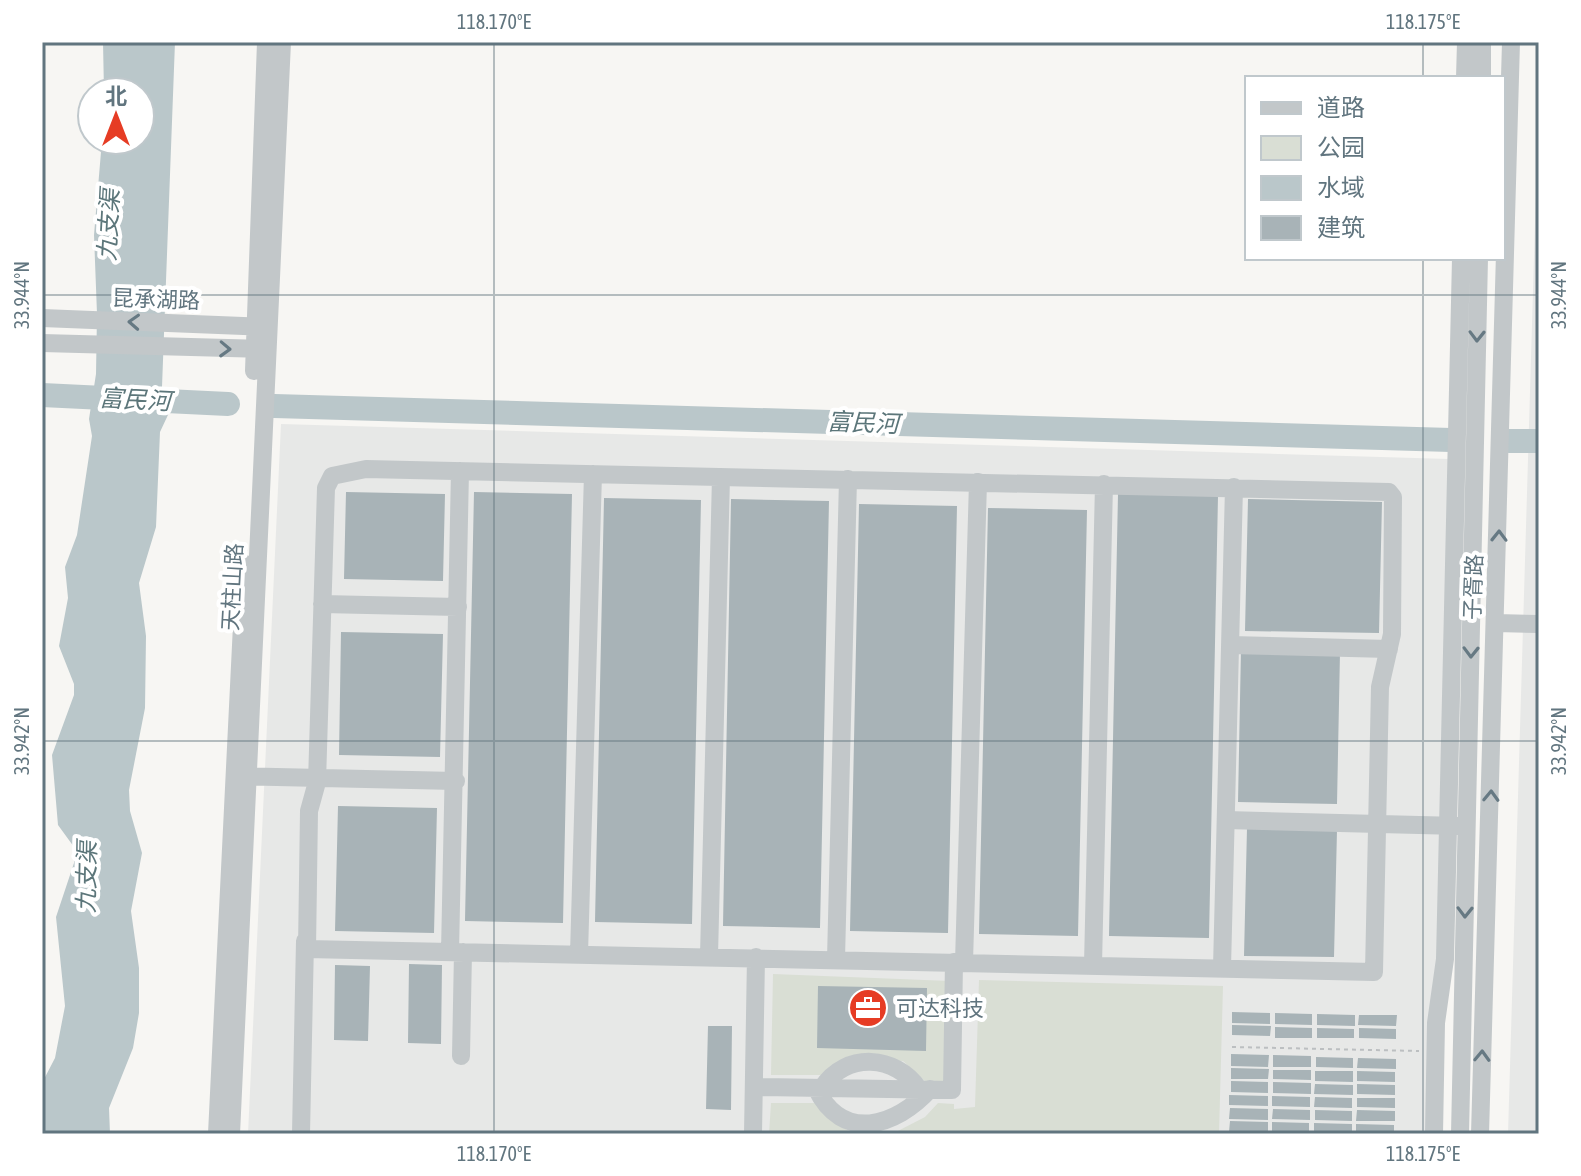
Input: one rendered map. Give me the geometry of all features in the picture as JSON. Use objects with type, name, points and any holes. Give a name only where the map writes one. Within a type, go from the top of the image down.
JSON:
[{"type":"street","name":"天柱山路","points":[[262,326],[266,42]]},
{"type":"street","name":"天柱山路","points":[[231,1134],[241,776],[262,326],[282,42]]},
{"type":"street","points":[[1465,76],[1466,42]]},
{"type":"street","points":[[1482,42],[1482,76]]},
{"type":"street","name":"子胥路","points":[[1480,1134],[1511,42]]},
{"type":"street","points":[[1434,1134],[1436,1051],[1445,959],[1461,260]]},
{"type":"street","name":"子胥路","points":[[1460,1134],[1479,260]]},
{"type":"street","name":"昆承湖路","points":[[42,318],[262,326]]},
{"type":"street","points":[[42,343],[261,349]]},
{"type":"street","points":[[301,1134],[305,941],[309,811],[317,778],[326,488],[332,476],[366,469],[1389,492],[1393,512],[1389,649],[1380,687],[1374,972],[314,950],[307,949],[305,941]]},
{"type":"street","points":[[460,471],[456,781],[461,1056]]},
{"type":"street","points":[[579,954],[593,474]]},
{"type":"street","points":[[709,956],[721,477]]},
{"type":"street","points":[[836,959],[848,479]]},
{"type":"street","points":[[754,1087],[952,1090],[978,482]]},
{"type":"street","points":[[1093,965],[1104,484]]},
{"type":"street","points":[[1222,968],[1234,487]]},
{"type":"street","points":[[322,604],[458,607]]},
{"type":"street","points":[[1496,623],[1539,624]]},
{"type":"street","points":[[1230,645],[1389,649]]},
{"type":"street","name":"天柱山路","points":[[217,1134],[241,776]]},
{"type":"street","points":[[241,776],[456,781]]},
{"type":"street","points":[[1226,820],[1467,826]]},
{"type":"street","points":[[753,1134],[756,957]]},
{"type":"street","points":[[819,1088],[839,1068],[863,1062],[890,1064],[903,1070],[925,1089]]},
{"type":"street","points":[[819,1088],[832,1112],[845,1119],[870,1124],[908,1111],[925,1089]]},
{"type":"path","points":[[1232,1047],[1436,1051]]},
{"type":"shaded area","points":[[1539,88],[1539,1134],[1508,1134]]},
{"type":"shaded area","points":[[281,424],[1449,459],[1443,947],[1429,1134],[248,1134]]},
{"type":"green space","points":[[773,974],[950,981],[949,1084],[928,1084],[903,1061],[856,1060],[826,1075],[771,1075]]},
{"type":"green space","points":[[979,980],[1223,986],[1219,1134],[892,1134],[925,1117],[938,1103],[954,1104],[954,1109],[975,1107]]},
{"type":"green space","points":[[771,1103],[818,1103],[834,1123],[855,1134],[769,1134]]},
{"type":"water","name":"九支渠","points":[[103,42],[175,42],[162,387],[174,402],[160,432],[156,527],[139,583],[146,636],[145,708],[129,790],[130,811],[142,853],[131,911],[139,968],[139,1013],[133,1048],[109,1108],[110,1134],[42,1134],[42,1083],[55,1058],[65,1006],[56,917],[76,857],[74,847],[58,825],[52,755],[74,695],[74,684],[59,646],[68,598],[65,567],[77,535],[92,436],[89,419],[96,374],[97,314],[94,235],[101,156],[156,156],[156,76],[104,76]]},
{"type":"building","points":[[346,492],[445,494],[443,581],[344,579]]},
{"type":"building","points":[[474,492],[572,494],[563,923],[465,921]]},
{"type":"building","points":[[1118,494],[1218,496],[1209,938],[1109,936]]},
{"type":"building","points":[[604,498],[701,500],[692,924],[595,922]]},
{"type":"building","points":[[731,499],[829,501],[820,928],[723,926]]},
{"type":"building","points":[[1248,499],[1382,502],[1379,633],[1245,631]]},
{"type":"building","points":[[859,504],[957,506],[948,933],[850,931]]},
{"type":"building","points":[[988,508],[1087,510],[1078,936],[979,934]]},
{"type":"building","points":[[341,632],[443,634],[440,757],[339,755]]},
{"type":"building","points":[[1241,649],[1340,652],[1337,804],[1238,802]]},
{"type":"building","points":[[338,806],[437,808],[434,933],[335,931]]},
{"type":"building","points":[[1247,828],[1337,830],[1334,957],[1244,956]]},
{"type":"building","points":[[409,964],[442,965],[441,1044],[408,1043]]},
{"type":"building","points":[[335,965],[370,966],[368,1041],[334,1040]]},
{"type":"building","points":[[818,986],[927,988],[926,1051],[817,1048]]},
{"type":"building","points":[[1232,1012],[1270,1013],[1270,1024],[1232,1023]]},
{"type":"building","points":[[1275,1013],[1312,1014],[1312,1025],[1275,1024]]},
{"type":"building","points":[[1317,1014],[1355,1015],[1355,1026],[1317,1025]]},
{"type":"building","points":[[1359,1015],[1397,1015],[1396,1026],[1358,1025]]},
{"type":"building","points":[[1232,1025],[1271,1026],[1270,1036],[1232,1035]]},
{"type":"building","points":[[708,1026],[732,1026],[731,1110],[706,1109]]},
{"type":"building","points":[[1275,1027],[1312,1028],[1312,1038],[1275,1038]]},
{"type":"building","points":[[1317,1028],[1354,1029],[1354,1038],[1317,1038]]},
{"type":"building","points":[[1359,1028],[1396,1029],[1396,1039],[1359,1038]]},
{"type":"building","points":[[1231,1054],[1269,1055],[1268,1067],[1231,1066]]},
{"type":"building","points":[[1273,1055],[1311,1056],[1311,1067],[1273,1067]]},
{"type":"building","points":[[1316,1057],[1353,1058],[1353,1068],[1316,1067]]},
{"type":"building","points":[[1358,1058],[1396,1059],[1396,1069],[1357,1068]]},
{"type":"building","points":[[1231,1068],[1269,1069],[1268,1079],[1231,1079]]},
{"type":"building","points":[[1273,1070],[1311,1070],[1311,1080],[1273,1079]]},
{"type":"building","points":[[1315,1071],[1353,1071],[1353,1082],[1315,1081]]},
{"type":"building","points":[[1357,1071],[1395,1072],[1395,1082],[1357,1081]]},
{"type":"building","points":[[1231,1081],[1268,1082],[1268,1093],[1231,1092]]},
{"type":"building","points":[[1273,1082],[1311,1083],[1311,1094],[1273,1093]]},
{"type":"building","points":[[1315,1084],[1353,1085],[1353,1095],[1314,1094]]},
{"type":"building","points":[[1357,1084],[1395,1085],[1395,1095],[1357,1094]]},
{"type":"building","points":[[1229,1095],[1268,1096],[1268,1106],[1229,1105]]},
{"type":"building","points":[[1272,1096],[1310,1097],[1310,1107],[1272,1106]]},
{"type":"building","points":[[1315,1097],[1352,1098],[1352,1108],[1314,1107]]},
{"type":"building","points":[[1357,1098],[1395,1098],[1395,1108],[1357,1107]]},
{"type":"building","points":[[1230,1108],[1268,1109],[1268,1120],[1229,1119]]},
{"type":"building","points":[[1273,1109],[1310,1110],[1310,1120],[1272,1119]]},
{"type":"building","points":[[1315,1110],[1352,1111],[1352,1121],[1315,1120]]},
{"type":"building","points":[[1357,1110],[1395,1111],[1395,1121],[1356,1121]]},
{"type":"building","points":[[1230,1121],[1268,1122],[1268,1132],[1229,1132]]},
{"type":"building","points":[[1272,1122],[1309,1123],[1309,1133],[1272,1132]]},
{"type":"building","points":[[1314,1123],[1352,1124],[1352,1134],[1314,1133]]},
{"type":"building","points":[[1356,1124],[1394,1125],[1394,1134],[1356,1133]]},
{"type":"waterway","name":"富民河","points":[[42,395],[228,404]]},
{"type":"waterway","name":"富民河","points":[[274,406],[1451,440]]},
{"type":"waterway","name":"富民河","points":[[1509,441],[1539,441]]},
{"type":"place","name":"可达科技","points":[[868,1008]]}]
